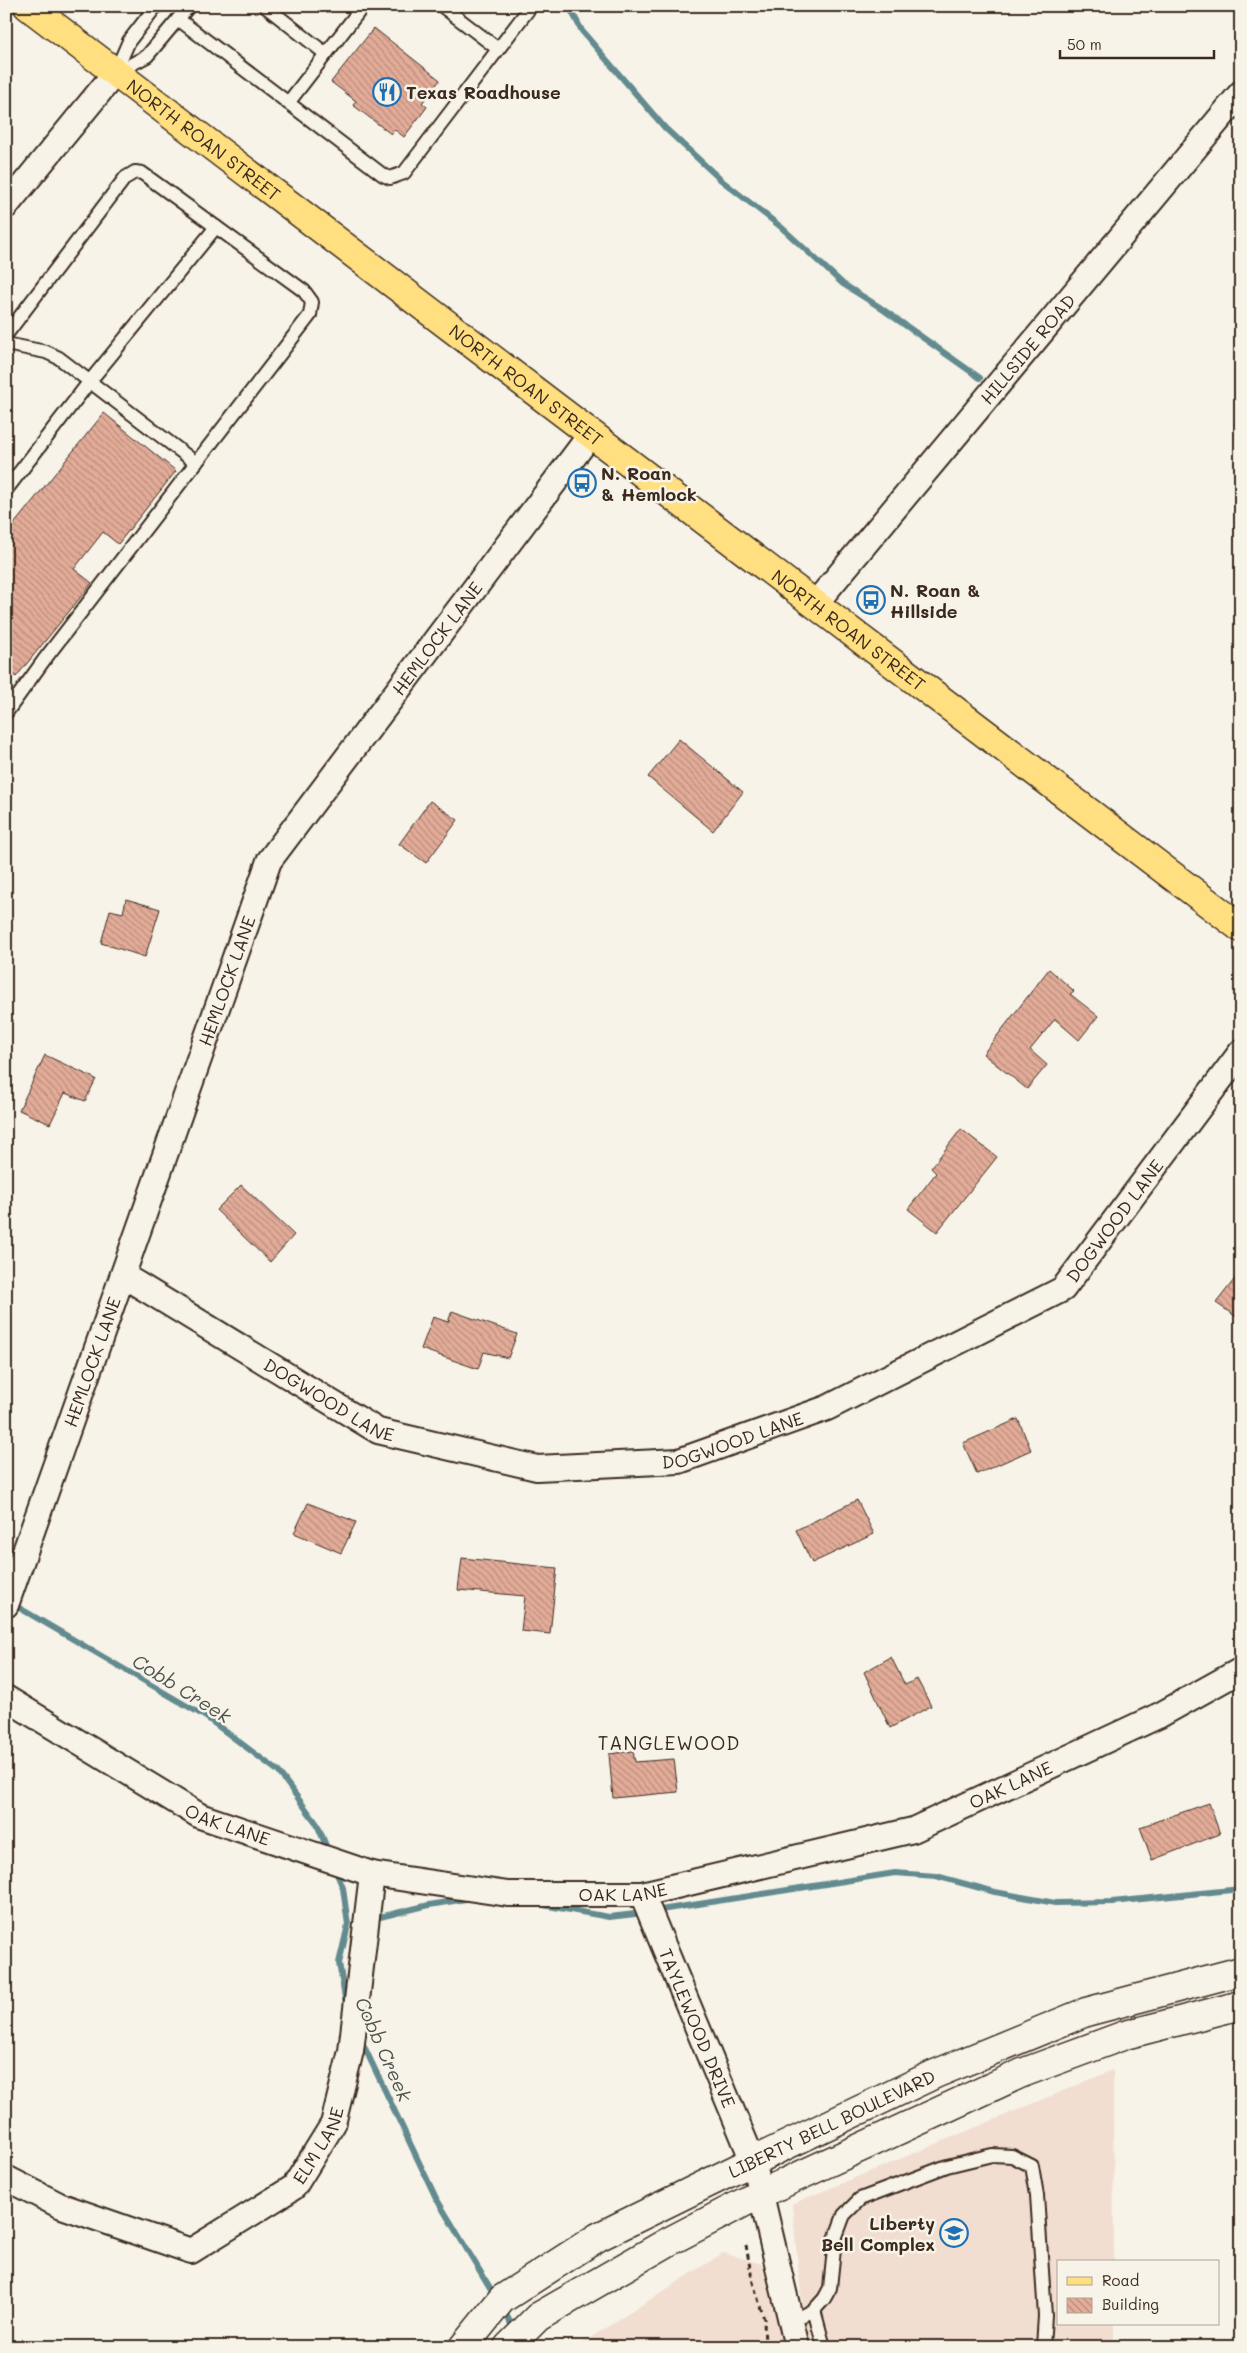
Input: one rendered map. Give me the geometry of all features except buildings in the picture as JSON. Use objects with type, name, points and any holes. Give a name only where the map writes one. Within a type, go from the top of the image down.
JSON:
[{"type":"main road","name":"NORTH ROAN STREET","points":[[28,6],[1241,928]]},
{"type":"street","points":[[6,206],[115,73]]},
{"type":"street","name":"HILLSIDE ROAD","points":[[815,604],[1241,93]]},
{"type":"street","name":"HEMLOCK LANE","points":[[6,1605],[124,1276],[269,861],[591,434]]},
{"type":"street","name":"DOGWOOD LANE","points":[[124,1276],[378,1431],[537,1468],[679,1461],[827,1408],[1063,1289],[1241,1052]]},
{"type":"street","name":"OAK LANE","points":[[6,1698],[200,1816],[372,1874],[508,1894],[642,1894],[913,1830],[1160,1715],[1241,1670]]},
{"type":"street","name":"ELM LANE","points":[[6,2178],[59,2205],[191,2251],[294,2187],[333,2124],[351,2051],[372,1874]]},
{"type":"street","name":"TAYLEWOOD DRIVE","points":[[642,1894],[752,2161],[797,2347]]},
{"type":"street","name":"LIBERTY BELL BOULEVARD","points":[[462,2347],[502,2299],[598,2237],[752,2161],[935,2074],[1086,2012],[1241,1971]]},
{"type":"street","points":[[1126,2001],[1133,2033]]},
{"type":"street","name":"LIBERTY BELL BOULEVARD","points":[[508,2347],[538,2317],[668,2242],[760,2194],[1022,2073],[1133,2033],[1241,2004]]},
{"type":"lane","points":[[115,73],[129,41],[156,6]]},
{"type":"lane","points":[[115,73],[147,56],[189,6]]},
{"type":"lane","points":[[265,6],[326,54]]},
{"type":"lane","points":[[288,103],[363,6]]},
{"type":"lane","points":[[442,6],[498,49]]},
{"type":"lane","points":[[178,19],[383,175],[395,178],[404,173],[531,6]]},
{"type":"lane","points":[[6,335],[125,178],[132,173],[142,173],[304,291],[312,302],[313,311],[55,646],[6,714]]},
{"type":"lane","points":[[6,490],[90,381],[216,227]]},
{"type":"lane","points":[[6,344],[53,354],[196,463]]},
{"type":"lane","points":[[791,2322],[814,2310],[824,2299],[830,2288],[835,2239],[844,2214],[860,2199],[947,2166],[992,2155],[1012,2156],[1032,2166],[1037,2195],[1045,2316],[1043,2347]]},
{"type":"lane","points":[[814,2310],[824,2347]]},
{"type":"path","points":[[746,2245],[752,2279],[764,2319],[765,2347]]},
{"type":"shaded area","name":"Liberty Bell Complex","points":[[1113,2070],[1114,2260],[1057,2260],[1057,2326],[1114,2326],[1114,2347],[806,2347],[792,2204]]},
{"type":"shaded area","points":[[723,2253],[762,2264],[787,2347],[576,2347]]},
{"type":"waterway","points":[[569,6],[582,31],[665,128],[721,180],[781,227],[843,284],[878,306],[980,378]]},
{"type":"waterway","name":"Cobb Creek","points":[[11,1603],[206,1717],[278,1771],[317,1824],[329,1853]]},
{"type":"waterway","name":"Cobb Creek","points":[[334,1867],[343,1888],[348,1925],[339,1963],[347,2010]]},
{"type":"waterway","points":[[654,1911],[895,1873],[936,1876],[995,1892],[1055,1903],[1112,1902],[1241,1889]]},
{"type":"waterway","points":[[372,1919],[429,1905],[472,1898]]},
{"type":"waterway","points":[[543,1905],[609,1917],[644,1913]]},
{"type":"waterway","name":"Cobb Creek","points":[[361,2040],[436,2198],[495,2296]]},
{"type":"waterway","name":"Cobb Creek","points":[[503,2309],[515,2331]]},
{"type":"place","name":"Texas Roadhouse","points":[[387,92]]},
{"type":"place","name":"N. Roan & Hemlock","points":[[582,483]]},
{"type":"place","name":"N. Roan & Hillside","points":[[871,600]]},
{"type":"place","name":"Liberty Bell Complex","points":[[954,2233]]},
{"type":"district","name":"TANGLEWOOD","points":[[669,1742]]}]
